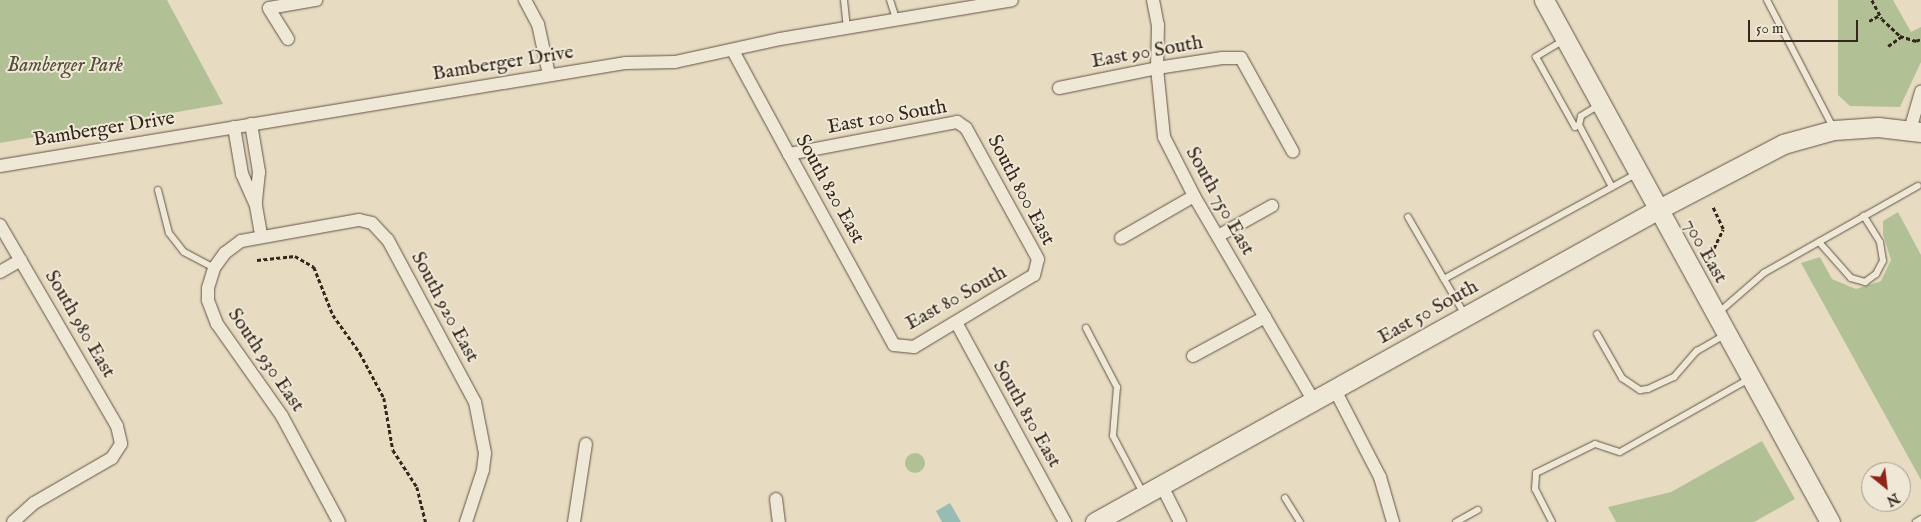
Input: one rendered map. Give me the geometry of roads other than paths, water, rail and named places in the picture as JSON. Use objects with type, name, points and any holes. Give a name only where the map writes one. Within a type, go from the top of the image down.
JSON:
[{"type":"main road","name":"700 East","points":[[1544,0],[1637,174],[1830,522]]},
{"type":"main road","name":"East 50 South","points":[[1095,522],[1657,210],[1783,144],[1834,130],[1878,127],[1915,131]]},
{"type":"street","points":[[288,39],[267,4],[316,0]]},
{"type":"street","points":[[525,0],[538,24],[549,75]]},
{"type":"street","name":"South 750 East","points":[[1153,0],[1158,25],[1157,68],[1164,137],[1194,196],[1314,401]]},
{"type":"street","name":"Bamberger Drive","points":[[0,166],[625,63],[675,62],[847,28],[1004,1]]},
{"type":"street","name":"South 820 East","points":[[733,51],[894,346]]},
{"type":"street","name":"East 90 South","points":[[1059,88],[1157,68],[1222,58],[1241,58],[1293,152]]},
{"type":"street","points":[[1915,131],[1921,92]]},
{"type":"street","name":"East 100 South","points":[[789,154],[957,122],[962,125]]},
{"type":"street","points":[[251,124],[259,172],[256,206],[260,236]]},
{"type":"street","name":"South 800 East","points":[[962,125],[1038,259],[1034,275]]},
{"type":"street","points":[[234,127],[242,174],[256,206]]},
{"type":"street","points":[[1121,238],[1194,196]]},
{"type":"street","points":[[1218,236],[1272,206]]},
{"type":"street","name":"South 920 East","points":[[260,236],[359,220],[372,224],[388,240],[475,402],[481,419],[485,452],[483,470],[466,522]]},
{"type":"street","name":"South 980 East","points":[[0,225],[117,426],[121,444],[112,458],[34,503],[14,522]]},
{"type":"street","name":"South 930 East","points":[[260,236],[241,241],[225,253],[214,268],[208,300],[217,324],[282,416],[339,522]]},
{"type":"street","points":[[0,272],[22,260]]},
{"type":"street","name":"East 80 South","points":[[894,346],[914,347],[957,324],[1034,275]]},
{"type":"street","points":[[1194,356],[1265,317]]},
{"type":"street","name":"South 810 East","points":[[957,324],[1065,522]]},
{"type":"street","points":[[1335,390],[1380,477],[1393,522]]},
{"type":"street","points":[[574,522],[586,444]]},
{"type":"street","points":[[1162,486],[1180,522]]},
{"type":"street","points":[[776,499],[779,522]]},
{"type":"lane","points":[[844,0],[847,28]]},
{"type":"lane","points":[[890,0],[896,20]]},
{"type":"lane","points":[[1766,0],[1834,130]]},
{"type":"lane","points":[[1566,40],[1536,57],[1575,127],[1579,125]]},
{"type":"lane","points":[[1600,105],[1581,116],[1579,125],[1612,187]]},
{"type":"lane","points":[[1444,279],[1637,174]]},
{"type":"lane","points":[[1715,315],[1764,273],[1918,186]]},
{"type":"lane","points":[[158,190],[168,233],[184,252],[214,268]]},
{"type":"lane","points":[[1819,242],[1850,278],[1865,282],[1876,274],[1883,261],[1880,242],[1864,216]]},
{"type":"lane","points":[[1408,217],[1466,317]]},
{"type":"lane","points":[[1086,328],[1117,387],[1113,436],[1144,495]]},
{"type":"lane","points":[[1597,334],[1622,378],[1640,390],[1674,377],[1698,351],[1726,335]]},
{"type":"lane","points":[[1552,522],[1535,489],[1536,474],[1595,444],[1620,452],[1750,379]]},
{"type":"lane","points":[[1285,498],[1300,522]]},
{"type":"lane","points":[[1456,522],[1478,510]]},
{"type":"lane","points":[[1916,522],[1921,519]]},
{"type":"water","points":[[950,503],[961,522],[942,522],[936,511]]},
{"type":"park label","name":"Bamberger Park","points":[[65,65]]}]
